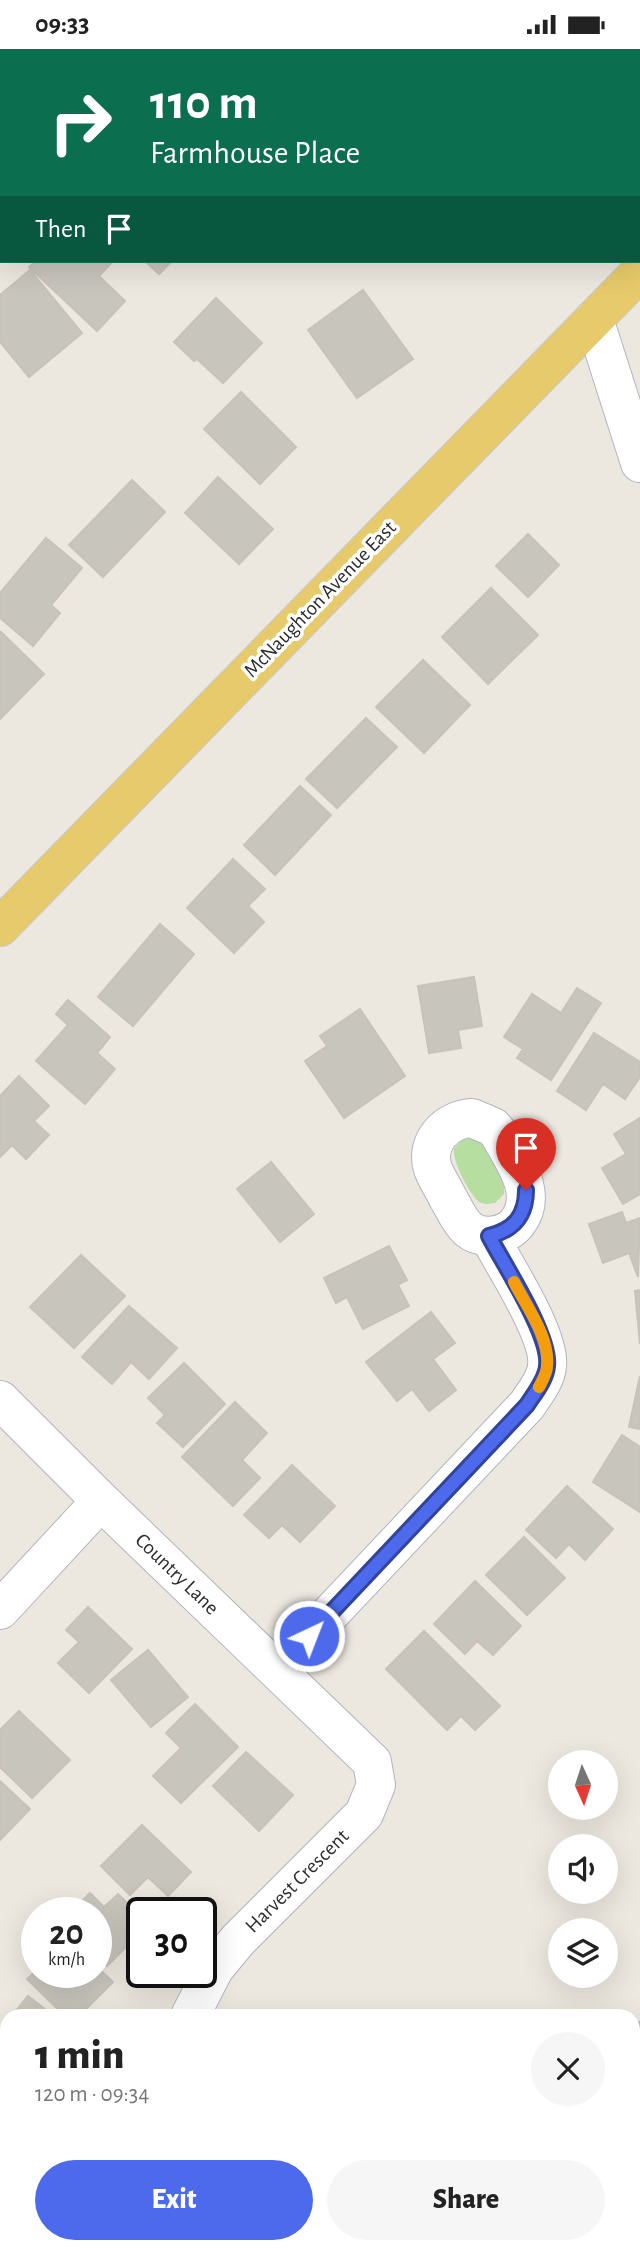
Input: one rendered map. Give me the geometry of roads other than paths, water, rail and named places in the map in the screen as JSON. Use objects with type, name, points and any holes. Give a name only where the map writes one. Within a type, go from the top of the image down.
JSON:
[{"type":"main road","name":"McNaughton Avenue East","points":[[0,927],[640,272]]},
{"type":"street","points":[[594,319],[640,463]]},
{"type":"street","points":[[277,1670],[527,1405],[541,1384],[547,1367],[545,1348],[538,1328],[489,1236]]},
{"type":"street","name":"Country Lane","points":[[0,1400],[101,1501],[356,1745]]},
{"type":"street","points":[[0,1609],[101,1501]]},
{"type":"street","name":"Harvest Crescent","points":[[194,2009],[214,1969],[238,1940],[364,1814],[376,1785],[372,1762],[356,1745]]}]
